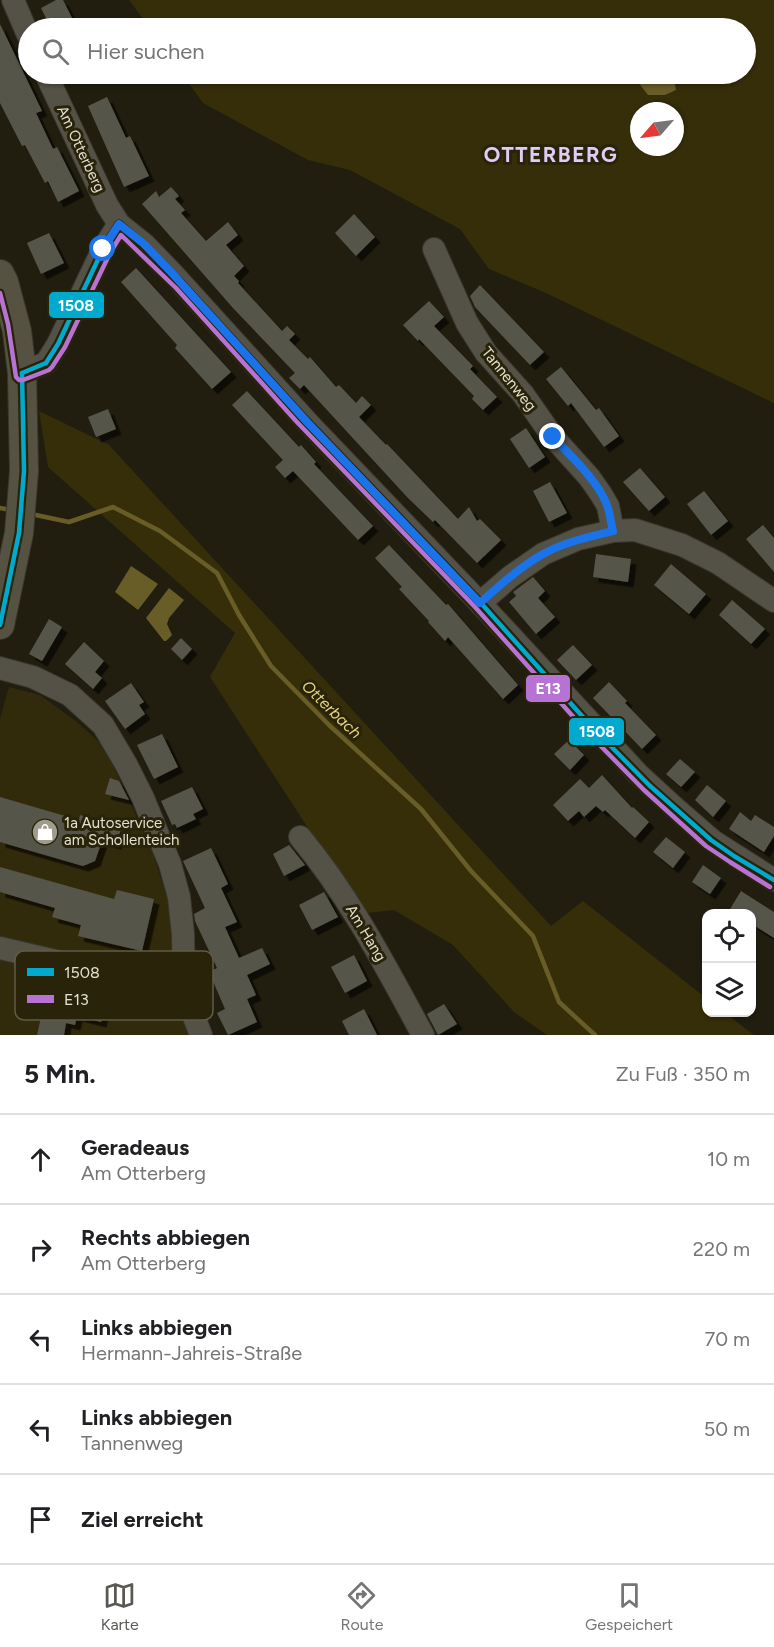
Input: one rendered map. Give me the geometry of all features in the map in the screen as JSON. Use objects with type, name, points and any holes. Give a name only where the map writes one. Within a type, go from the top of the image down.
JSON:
[{"type":"main road","points":[[0,274],[17,331],[22,373],[24,471],[19,533],[0,625]]},
{"type":"street","points":[[13,0],[21,18]]},
{"type":"street","name":"Am Otterberg","points":[[51,84],[107,206],[119,224],[144,244],[172,273],[308,423],[480,603],[645,781],[713,841],[774,880]]},
{"type":"street","points":[[22,373],[46,363],[58,344],[103,249],[119,224]]},
{"type":"street","name":"Tannenweg","points":[[434,249],[467,323],[486,353],[523,394],[553,437],[602,494],[608,506],[613,531]]},
{"type":"street","points":[[480,603],[510,577],[543,554],[578,539],[613,531],[635,530],[681,545],[718,563],[774,601]]},
{"type":"street","points":[[0,668],[33,677],[70,695],[103,725],[143,798],[170,864],[179,897],[183,951]]},
{"type":"street","name":"Am Hang","points":[[300,837],[318,859],[360,921],[423,1035]]},
{"type":"street","points":[[0,948],[15,951]]},
{"type":"street","points":[[195,1020],[201,1035]]},
{"type":"shaded area","points":[[129,0],[774,0],[774,403],[546,293],[489,269],[460,229],[350,170],[308,160],[203,103],[189,84],[756,84],[756,18],[142,18]]},
{"type":"shaded area","points":[[640,84],[675,84],[676,90],[665,95],[648,95]]},
{"type":"shaded area","points":[[39,411],[109,445],[551,926],[583,901],[702,995],[702,1017],[730,1017],[754,1035],[547,1035],[514,1012],[453,945],[394,910],[367,913],[308,828],[210,677],[235,633],[48,467]]},
{"type":"shaded area","points":[[131,566],[158,584],[138,610],[115,592]]},
{"type":"shaded area","points":[[169,588],[184,600],[169,618],[167,624],[172,635],[164,641],[146,618]]},
{"type":"shaded area","points":[[9,687],[40,695],[77,722],[99,742],[114,767],[153,853],[171,910],[172,951],[15,951],[15,1020],[183,1020],[190,1035],[0,1035],[0,719]]},
{"type":"building","points":[[56,0],[63,0],[72,18],[46,18],[41,8]]},
{"type":"building","points":[[0,24],[18,61],[18,84],[29,84],[42,111],[36,113],[53,149],[57,147],[79,191],[58,202],[48,181],[45,183],[25,145],[22,146],[0,103]]},
{"type":"building","points":[[107,97],[126,138],[130,136],[149,176],[124,187],[88,106]]},
{"type":"building","points":[[171,187],[179,196],[175,199],[185,210],[181,213],[206,241],[228,222],[238,235],[226,245],[244,266],[234,276],[239,281],[238,283],[282,331],[287,326],[295,334],[289,340],[308,359],[310,357],[336,387],[339,385],[356,403],[362,396],[371,405],[359,417],[458,519],[469,507],[477,521],[480,519],[501,540],[477,563],[435,520],[433,522],[408,498],[304,385],[300,389],[289,378],[295,373],[233,308],[142,204],[156,191],[159,197]]},
{"type":"building","points":[[354,214],[375,237],[356,256],[335,233]]},
{"type":"building","points":[[49,233],[64,263],[41,274],[27,243]]},
{"type":"building","points":[[136,268],[231,372],[212,389],[175,348],[177,345],[121,282]]},
{"type":"building","points":[[480,285],[544,352],[530,365],[475,307],[470,296]]},
{"type":"building","points":[[429,301],[444,317],[434,326],[473,366],[470,369],[497,397],[483,410],[472,399],[474,396],[403,325]]},
{"type":"building","points":[[561,367],[596,410],[599,408],[619,436],[604,447],[571,403],[568,406],[546,379]]},
{"type":"building","points":[[247,391],[299,447],[301,445],[316,462],[314,464],[373,526],[358,540],[293,471],[285,478],[275,467],[283,460],[232,405]]},
{"type":"building","points":[[108,409],[116,429],[96,437],[88,417]]},
{"type":"building","points":[[526,428],[545,457],[529,468],[510,439]]},
{"type":"building","points":[[640,468],[665,497],[649,511],[623,482]]},
{"type":"building","points":[[550,482],[567,513],[549,522],[533,491]]},
{"type":"building","points":[[704,491],[728,521],[711,535],[687,504]]},
{"type":"building","points":[[763,525],[774,538],[774,572],[746,539]]},
{"type":"building","points":[[389,545],[446,605],[448,604],[518,685],[503,699],[448,637],[445,641],[399,589],[402,587],[375,558]]},
{"type":"building","points":[[596,554],[631,559],[628,582],[593,577]]},
{"type":"building","points":[[671,564],[706,594],[689,614],[654,585]]},
{"type":"building","points":[[533,577],[545,591],[538,598],[555,617],[536,634],[509,602],[516,596],[513,592]]},
{"type":"building","points":[[732,600],[765,629],[751,644],[719,615]]},
{"type":"building","points":[[49,619],[62,627],[42,661],[29,654]]},
{"type":"building","points":[[181,638],[192,649],[182,660],[171,649]]},
{"type":"building","points":[[84,642],[104,661],[95,672],[102,678],[93,689],[65,664]]},
{"type":"building","points":[[573,645],[592,665],[576,680],[557,660]]},
{"type":"building","points":[[609,682],[627,701],[625,703],[656,735],[642,749],[593,698]]},
{"type":"building","points":[[131,683],[144,702],[139,705],[145,714],[125,729],[105,701]]},
{"type":"building","points":[[162,734],[178,767],[154,779],[137,745]]},
{"type":"building","points":[[569,740],[584,755],[570,770],[554,754]]},
{"type":"building","points":[[680,759],[695,772],[681,787],[666,774]]},
{"type":"building","points":[[602,775],[632,808],[649,822],[635,838],[605,810],[603,812],[596,806],[584,817],[579,811],[568,821],[553,805],[580,779],[589,788]]},
{"type":"building","points":[[110,778],[119,781],[129,800],[105,794]]},
{"type":"building","points":[[707,785],[726,801],[713,817],[695,800]]},
{"type":"building","points":[[192,787],[203,809],[193,814],[196,819],[177,828],[175,824],[172,825],[161,801]]},
{"type":"building","points":[[0,797],[79,820],[80,815],[121,829],[116,844],[102,841],[95,861],[83,866],[0,842]]},
{"type":"building","points":[[740,812],[751,821],[755,815],[774,827],[774,836],[764,852],[729,829]]},
{"type":"building","points":[[666,837],[685,852],[673,868],[653,852]]},
{"type":"building","points":[[289,845],[305,865],[284,876],[273,854]]},
{"type":"building","points":[[211,848],[228,884],[221,888],[237,922],[225,927],[239,958],[262,948],[270,964],[247,975],[256,995],[247,999],[257,1022],[228,1035],[217,1013],[225,1009],[213,981],[213,970],[217,968],[213,959],[213,951],[209,951],[195,921],[194,914],[205,908],[183,861]]},
{"type":"building","points":[[703,865],[721,878],[710,894],[692,882]]},
{"type":"building","points":[[0,867],[114,899],[117,890],[154,899],[142,951],[78,936],[81,925],[52,917],[55,908],[0,892]]},
{"type":"building","points":[[741,891],[774,912],[774,938],[756,927],[756,909],[730,909]]},
{"type":"building","points":[[324,892],[338,917],[312,930],[299,905]]},
{"type":"building","points":[[354,955],[367,981],[345,993],[331,967]]},
{"type":"building","points":[[444,1004],[457,1024],[438,1035],[427,1014]]},
{"type":"building","points":[[364,1009],[377,1035],[349,1035],[342,1021]]},
{"type":"building","points":[[40,1020],[76,1020],[75,1025],[66,1023],[64,1035],[37,1035]]},
{"type":"waterway","name":"Otterbach","points":[[31,514],[69,522],[113,507],[160,531],[217,573],[239,615],[271,666],[329,725],[421,809],[471,871],[533,936],[559,1002],[595,1035]]},
{"type":"waterway","name":"Otterbach","points":[[0,508],[11,510]]},
{"type":"transit line","name":"1508","points":[[119,224],[181,283],[302,416],[480,602],[591,726],[649,785],[711,840],[774,880]]},
{"type":"transit line","name":"1508","points":[[22,373],[46,363],[58,344],[103,249],[119,224]]},
{"type":"transit line","name":"E13","points":[[0,293],[8,324],[16,377],[23,380],[49,370],[65,347],[121,235],[176,288],[296,421],[475,607],[586,731],[644,790],[706,846],[770,887]]},
{"type":"transit line","name":"1508","points":[[0,625],[19,533],[24,471],[22,373]]},
{"type":"place","name":"1a Autoservice am Schollenteich","points":[[45,832]]},
{"type":"district","name":"OTTERBERG","points":[[551,155]]},
{"type":"route","points":[[103,249],[119,224],[144,244],[308,423],[480,603],[510,577],[543,554],[578,539],[613,531],[608,506],[602,494],[553,437]]}]
